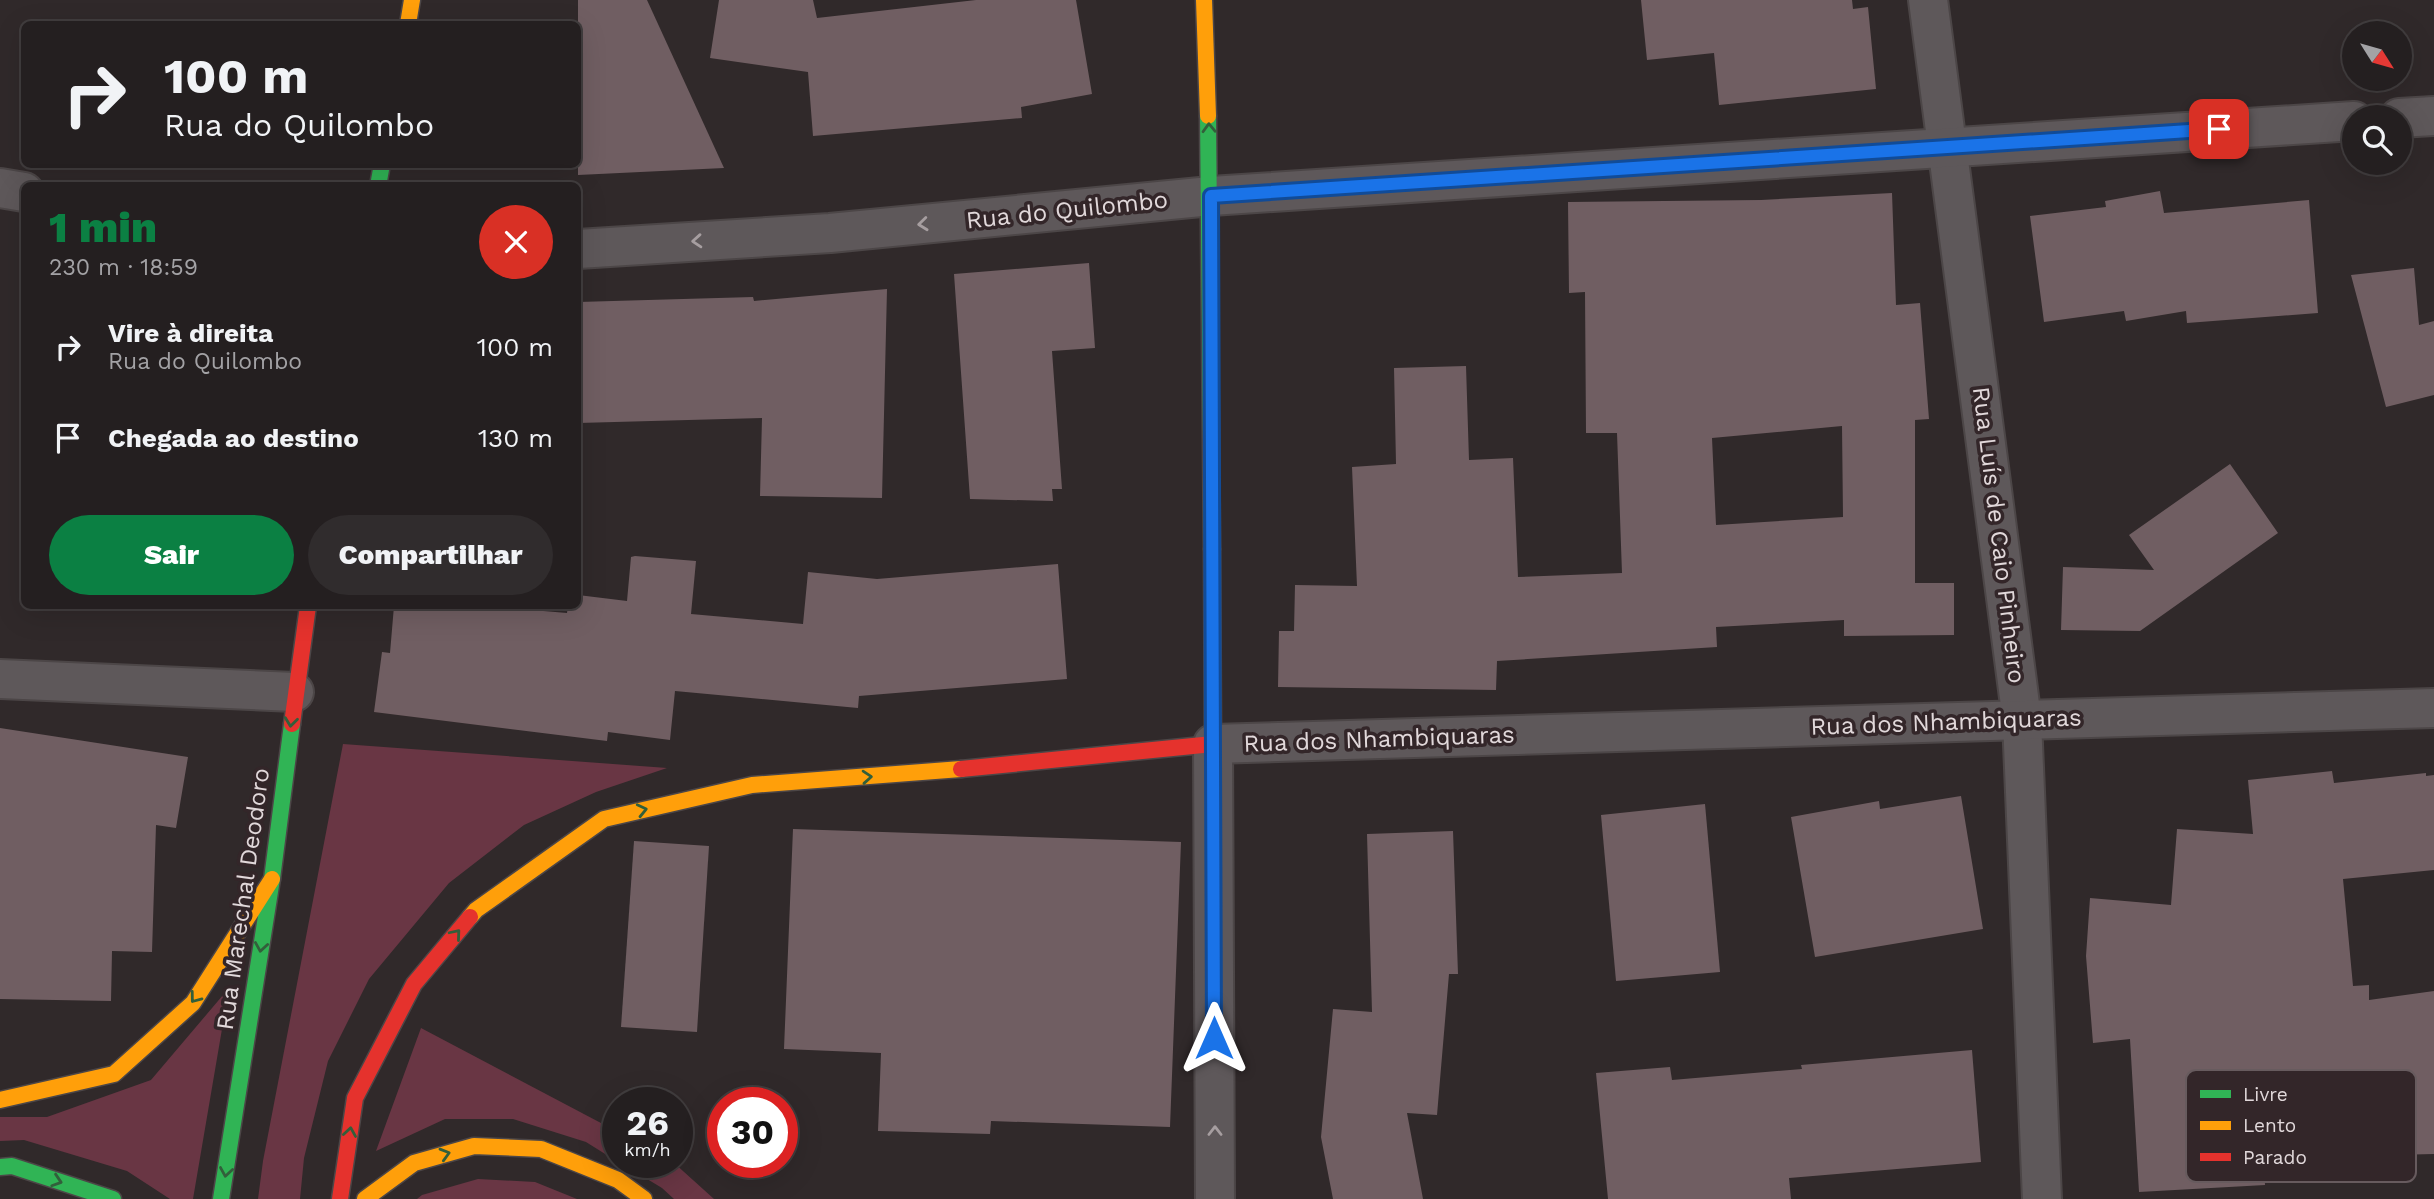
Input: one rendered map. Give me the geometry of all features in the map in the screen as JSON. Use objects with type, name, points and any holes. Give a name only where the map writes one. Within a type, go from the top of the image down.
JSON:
[{"type":"main road","points":[[406,21],[412,0]]},
{"type":"main road","points":[[1205,0],[1211,196],[1213,744]]},
{"type":"main road","name":"Rua Marechal Deodoro","points":[[221,1199],[272,879],[294,692],[308,609]]},
{"type":"main road","name":"Rua dos Nhambiquaras","points":[[340,1199],[355,1098],[414,984],[476,910],[604,819],[752,785],[944,771],[1213,744]]},
{"type":"main road","points":[[0,1100],[114,1074],[193,1003],[272,879]]},
{"type":"main road","points":[[365,1199],[414,1163],[474,1146],[541,1149],[618,1180],[644,1199]]},
{"type":"main road","points":[[0,1167],[12,1166],[113,1199]]},
{"type":"street","points":[[396,0],[404,21]]},
{"type":"street","name":"Rua Luís de Caio Pinheiro","points":[[1928,0],[2022,720],[2042,1199]]},
{"type":"street","points":[[2412,117],[2434,116]]},
{"type":"street","name":"Rua do Quilombo","points":[[581,249],[830,233],[1211,196],[2342,122]]},
{"type":"street","points":[[0,188],[21,192]]},
{"type":"street","points":[[0,679],[294,692]]},
{"type":"street","name":"Rua dos Nhambiquaras","points":[[1213,744],[2434,708]]},
{"type":"street","points":[[1213,744],[1215,1199]]},
{"type":"shaded area","points":[[343,744],[667,768],[596,792],[524,825],[449,883],[369,979],[328,1061],[304,1158],[300,1199],[258,1199],[263,1161]]},
{"type":"shaded area","points":[[229,988],[193,1199],[170,1199],[127,1171],[24,1140],[0,1141],[0,1117],[47,1117],[151,1080]]},
{"type":"shaded area","points":[[421,1028],[602,1124],[602,1152],[586,1142],[513,1119],[445,1119],[376,1151]]},
{"type":"shaded area","points":[[645,1178],[691,1178],[714,1199],[674,1199]]},
{"type":"shaded area","points":[[478,1179],[535,1182],[577,1199],[417,1199],[422,1195]]},
{"type":"building","points":[[578,0],[647,0],[724,168],[578,175],[578,168],[581,168],[581,21],[578,21]]},
{"type":"building","points":[[719,0],[813,0],[817,18],[976,0],[1076,0],[1092,94],[1021,107],[1022,118],[813,136],[808,72],[710,58]]},
{"type":"building","points":[[1641,0],[1852,0],[1853,9],[1868,7],[1876,89],[1719,105],[1714,53],[1647,60]]},
{"type":"building","points":[[2160,191],[2164,213],[2309,200],[2318,313],[2187,323],[2186,311],[2126,321],[2124,311],[2044,322],[2030,216],[2106,207],[2105,201]]},
{"type":"building","points":[[1892,193],[1896,305],[1920,303],[1929,419],[1915,420],[1915,583],[1954,583],[1954,635],[1844,636],[1844,620],[1716,627],[1717,647],[1497,661],[1496,690],[1278,687],[1279,631],[1294,631],[1295,585],[1357,586],[1352,467],[1396,464],[1394,368],[1466,366],[1469,460],[1513,458],[1518,577],[1622,573],[1617,433],[1586,433],[1585,292],[1569,293],[1568,202],[1761,200]],"holes":[[[1842,426],[1843,517],[1716,525],[1712,438]]]},
{"type":"building","points":[[1089,263],[1095,348],[1052,351],[1062,489],[1052,489],[1053,501],[970,499],[954,274]]},
{"type":"building","points":[[2414,268],[2419,325],[2434,321],[2434,395],[2386,407],[2351,275]]},
{"type":"building","points":[[887,289],[882,498],[760,496],[762,418],[581,423],[581,302],[753,297],[754,301]]},
{"type":"building","points":[[2230,464],[2278,533],[2140,631],[2061,630],[2063,567],[2154,570],[2129,535]]},
{"type":"building","points":[[631,557],[696,561],[691,614],[803,624],[808,572],[877,579],[1058,564],[1067,679],[859,696],[858,708],[675,691],[670,740],[608,732],[607,741],[374,712],[382,652],[390,653],[394,609],[521,609],[567,613],[568,609],[581,609],[581,595],[627,601]]},
{"type":"building","points":[[0,728],[188,757],[176,828],[156,825],[152,952],[112,951],[111,1001],[0,999]]},
{"type":"building","points":[[2332,771],[2334,783],[2426,773],[2426,776],[2434,775],[2434,870],[2343,879],[2353,986],[2369,985],[2369,1000],[2434,991],[2434,1154],[2416,1154],[2416,1070],[2186,1070],[2186,1182],[2265,1182],[2265,1185],[2139,1192],[2130,1039],[2093,1043],[2086,956],[2090,898],[2171,905],[2177,829],[2253,834],[2248,780]]},
{"type":"building","points":[[1961,796],[1983,929],[1815,957],[1791,817],[1879,801],[1880,809]]},
{"type":"building","points":[[1705,804],[1720,972],[1616,981],[1601,815]]},
{"type":"building","points":[[793,829],[1181,842],[1170,1127],[991,1121],[990,1134],[878,1131],[881,1053],[784,1049]]},
{"type":"building","points":[[1453,831],[1458,974],[1449,974],[1437,1115],[1407,1113],[1423,1199],[1333,1199],[1321,1137],[1333,1009],[1372,1012],[1367,834]]},
{"type":"building","points":[[634,841],[709,846],[697,1032],[621,1027]]},
{"type":"building","points":[[1972,1050],[1981,1162],[1789,1178],[1791,1199],[1608,1199],[1596,1073],[1670,1067],[1672,1080]]},
{"type":"traffic: fast","points":[[1208,116],[1212,549]]},
{"type":"traffic: fast","points":[[379,182],[381,168]]},
{"type":"traffic: fast","points":[[221,1199],[272,879],[292,724]]},
{"type":"traffic: fast","points":[[0,1167],[12,1166],[113,1199]]},
{"type":"traffic: slow","points":[[408,21],[412,0]]},
{"type":"traffic: slow","points":[[1204,0],[1208,116]]},
{"type":"traffic: slow","points":[[470,917],[476,910],[604,819],[752,785],[961,769]]},
{"type":"traffic: slow","points":[[0,1100],[114,1074],[193,1003],[272,879]]},
{"type":"traffic: slow","points":[[365,1199],[414,1163],[474,1146],[541,1149],[618,1180],[644,1199]]},
{"type":"traffic: jam","points":[[961,769],[1213,744],[1212,549]]},
{"type":"traffic: jam","points":[[292,724],[308,609]]},
{"type":"traffic: jam","points":[[340,1199],[355,1098],[414,984],[470,917]]},
{"type":"route","points":[[1214,1038],[1211,196],[2219,129]]}]
